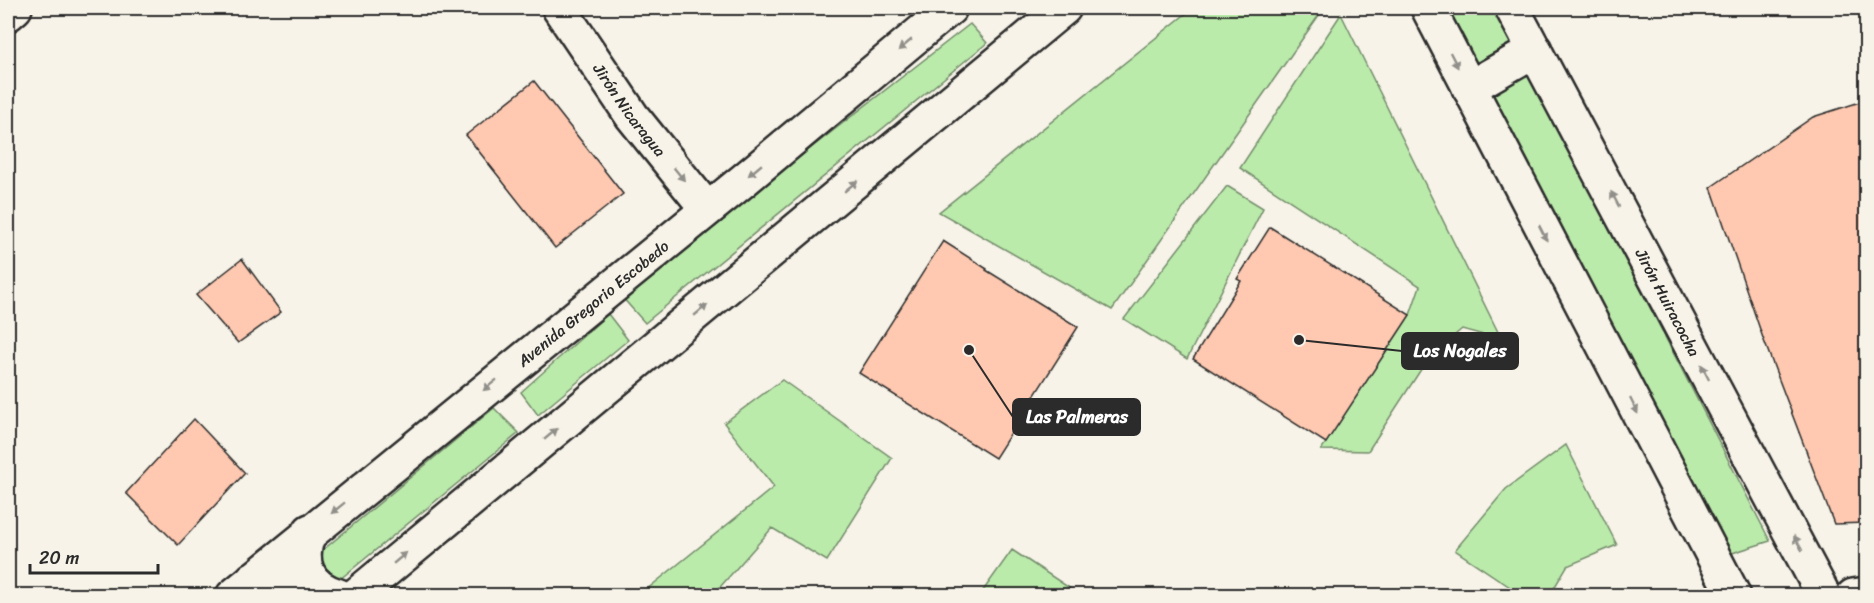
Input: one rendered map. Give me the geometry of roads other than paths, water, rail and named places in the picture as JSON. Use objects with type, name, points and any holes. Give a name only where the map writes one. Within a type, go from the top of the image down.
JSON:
[{"type":"street","points":[[8,14],[15,8]]},
{"type":"street","name":"Jirón Nicaragua","points":[[558,8],[632,116],[707,209]]},
{"type":"street","name":"Avenida Gregorio Escobedo","points":[[243,587],[950,8]]},
{"type":"street","points":[[355,596],[1064,8]]},
{"type":"street","points":[[1428,8],[1569,284],[1600,338],[1734,596]]},
{"type":"street","name":"Jirón Huiracocha","points":[[1512,8],[1824,596]]},
{"type":"street","points":[[1469,88],[1535,50]]},
{"type":"street","points":[[310,531],[304,544],[303,559],[307,572],[315,584],[326,592],[339,596]]},
{"type":"street","points":[[243,587],[264,578],[285,584],[297,596]]},
{"type":"street","points":[[1853,596],[1866,594]]},
{"type":"place","name":"Los Nogales","points":[[1299,340]]},
{"type":"place","name":"Las Palmeras","points":[[969,350]]}]
